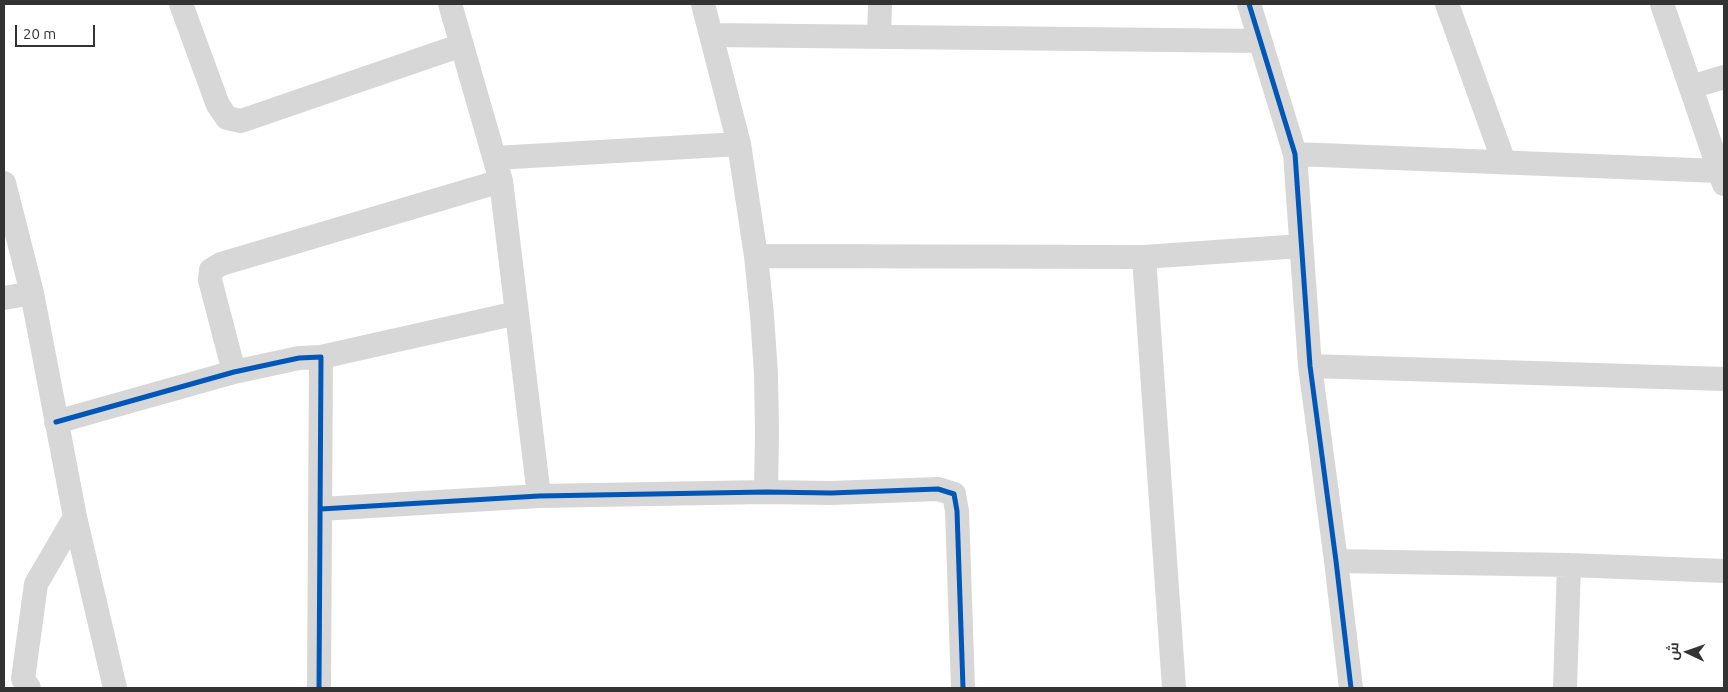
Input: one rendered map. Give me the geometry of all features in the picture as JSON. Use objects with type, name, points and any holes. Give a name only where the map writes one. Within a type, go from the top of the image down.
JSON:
[{"type":"street","points":[[181,4],[218,105],[227,118],[241,121],[462,45]]},
{"type":"street","points":[[450,4],[501,180],[538,496]]},
{"type":"street","points":[[703,4],[739,144],[756,256],[766,374],[766,492]]},
{"type":"street","points":[[879,37],[880,4]]},
{"type":"street","points":[[1249,4],[1295,154],[1310,366],[1351,688]]},
{"type":"street","points":[[1447,4],[1504,162]]},
{"type":"street","points":[[1295,154],[1504,162],[1722,178],[1662,4]]},
{"type":"street","points":[[710,35],[1260,41]]},
{"type":"street","points":[[1691,87],[1724,77]]},
{"type":"street","points":[[495,158],[739,144]]},
{"type":"street","points":[[234,372],[210,280],[211,270],[221,264],[501,180]]},
{"type":"street","points":[[4,183],[32,293],[75,517],[115,688]]},
{"type":"street","points":[[756,256],[1144,257],[1301,246]]},
{"type":"street","points":[[1144,257],[1174,688]]},
{"type":"street","points":[[4,298],[32,293]]},
{"type":"street","points":[[56,422],[234,372],[298,358],[321,357],[518,314]]},
{"type":"street","points":[[319,688],[321,357]]},
{"type":"street","points":[[1310,366],[1724,379]]},
{"type":"street","points":[[321,509],[538,496],[766,492],[831,493],[938,489],[954,494],[957,511],[963,688]]},
{"type":"street","points":[[19,682],[36,584],[75,517]]},
{"type":"street","points":[[1336,561],[1569,565],[1724,571]]},
{"type":"street","points":[[1565,688],[1569,565]]},
{"type":"cycle path","points":[[1249,4],[1295,154],[1310,366],[1351,688]]},
{"type":"cycle path","points":[[56,422],[234,372],[299,358],[321,357],[319,688]]},
{"type":"cycle path","points":[[321,509],[539,496],[766,492],[831,493],[938,489],[954,494],[957,511],[963,688]]}]
